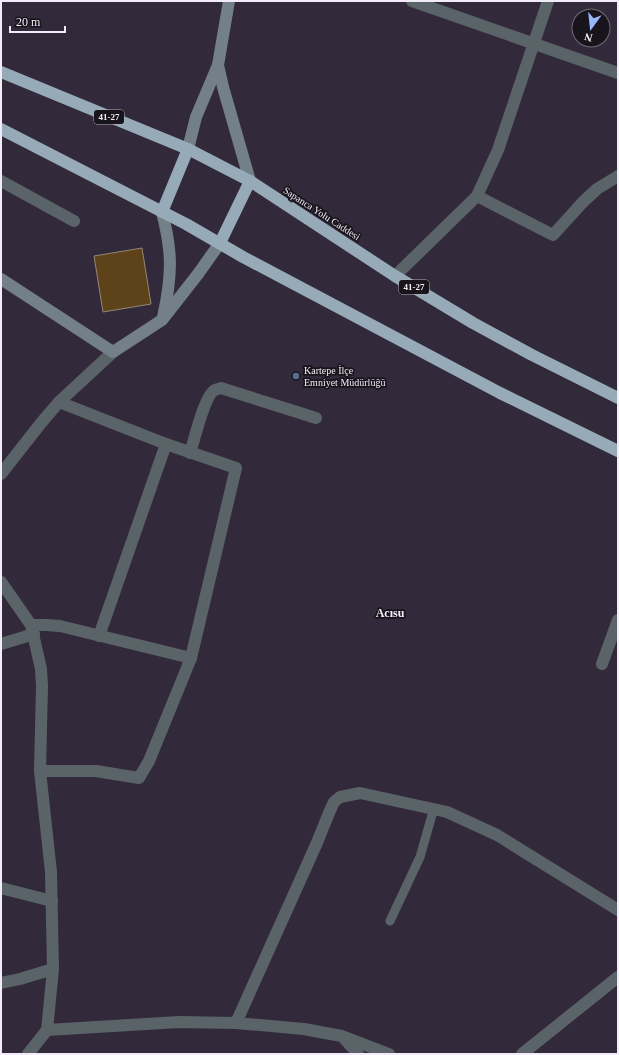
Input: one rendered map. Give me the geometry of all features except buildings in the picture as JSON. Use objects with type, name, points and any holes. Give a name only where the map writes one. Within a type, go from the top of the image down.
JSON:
[{"type":"highway","name":"Sapanca Yolu Caddesi","points":[[1,72],[188,150],[250,181],[395,276],[473,323],[532,355],[618,398]]},
{"type":"highway","points":[[1,129],[162,212],[500,393],[618,450]]},
{"type":"highway","points":[[162,212],[188,150]]},
{"type":"highway","points":[[220,243],[250,181]]},
{"type":"street","points":[[188,150],[196,117],[218,65],[228,1]]},
{"type":"street","points":[[412,1],[618,73]]},
{"type":"street","points":[[395,276],[476,196],[498,150],[548,1]]},
{"type":"street","points":[[218,65],[250,181]]},
{"type":"street","points":[[476,196],[553,235],[597,189],[618,176]]},
{"type":"street","points":[[1,181],[74,221]]},
{"type":"street","points":[[162,212],[170,250],[169,292],[162,320]]},
{"type":"street","points":[[1,474],[41,423],[60,402],[114,352],[162,320],[220,243]]},
{"type":"street","points":[[1,279],[114,352]]},
{"type":"street","points":[[190,453],[205,404],[214,390],[221,388],[316,418]]},
{"type":"street","points":[[40,771],[96,771],[139,778],[148,762],[191,658],[236,468],[166,444],[60,402]]},
{"type":"street","points":[[99,636],[166,444]]},
{"type":"street","points":[[1,582],[32,630],[41,669],[42,686],[40,771],[51,872],[53,969],[47,1030],[28,1054]]},
{"type":"street","points":[[602,664],[618,620]]},
{"type":"street","points":[[1,644],[46,625],[60,626],[191,658]]},
{"type":"street","points":[[236,1023],[334,802],[340,797],[360,793],[434,808],[470,821],[497,835],[618,910]]},
{"type":"street","points":[[1,888],[52,901]]},
{"type":"street","points":[[1,983],[53,969]]},
{"type":"street","points":[[522,1054],[618,977]]},
{"type":"street","points":[[47,1030],[179,1022],[236,1023],[304,1029],[342,1036],[389,1054]]},
{"type":"street","points":[[342,1036],[358,1054]]},
{"type":"lane","points":[[390,921],[420,857],[434,808]]},
{"type":"place","name":"Kartepe İlçe Emniyet Müdürlüğü","points":[[296,376]]},
{"type":"district","name":"Acısu","points":[[390,613]]}]
